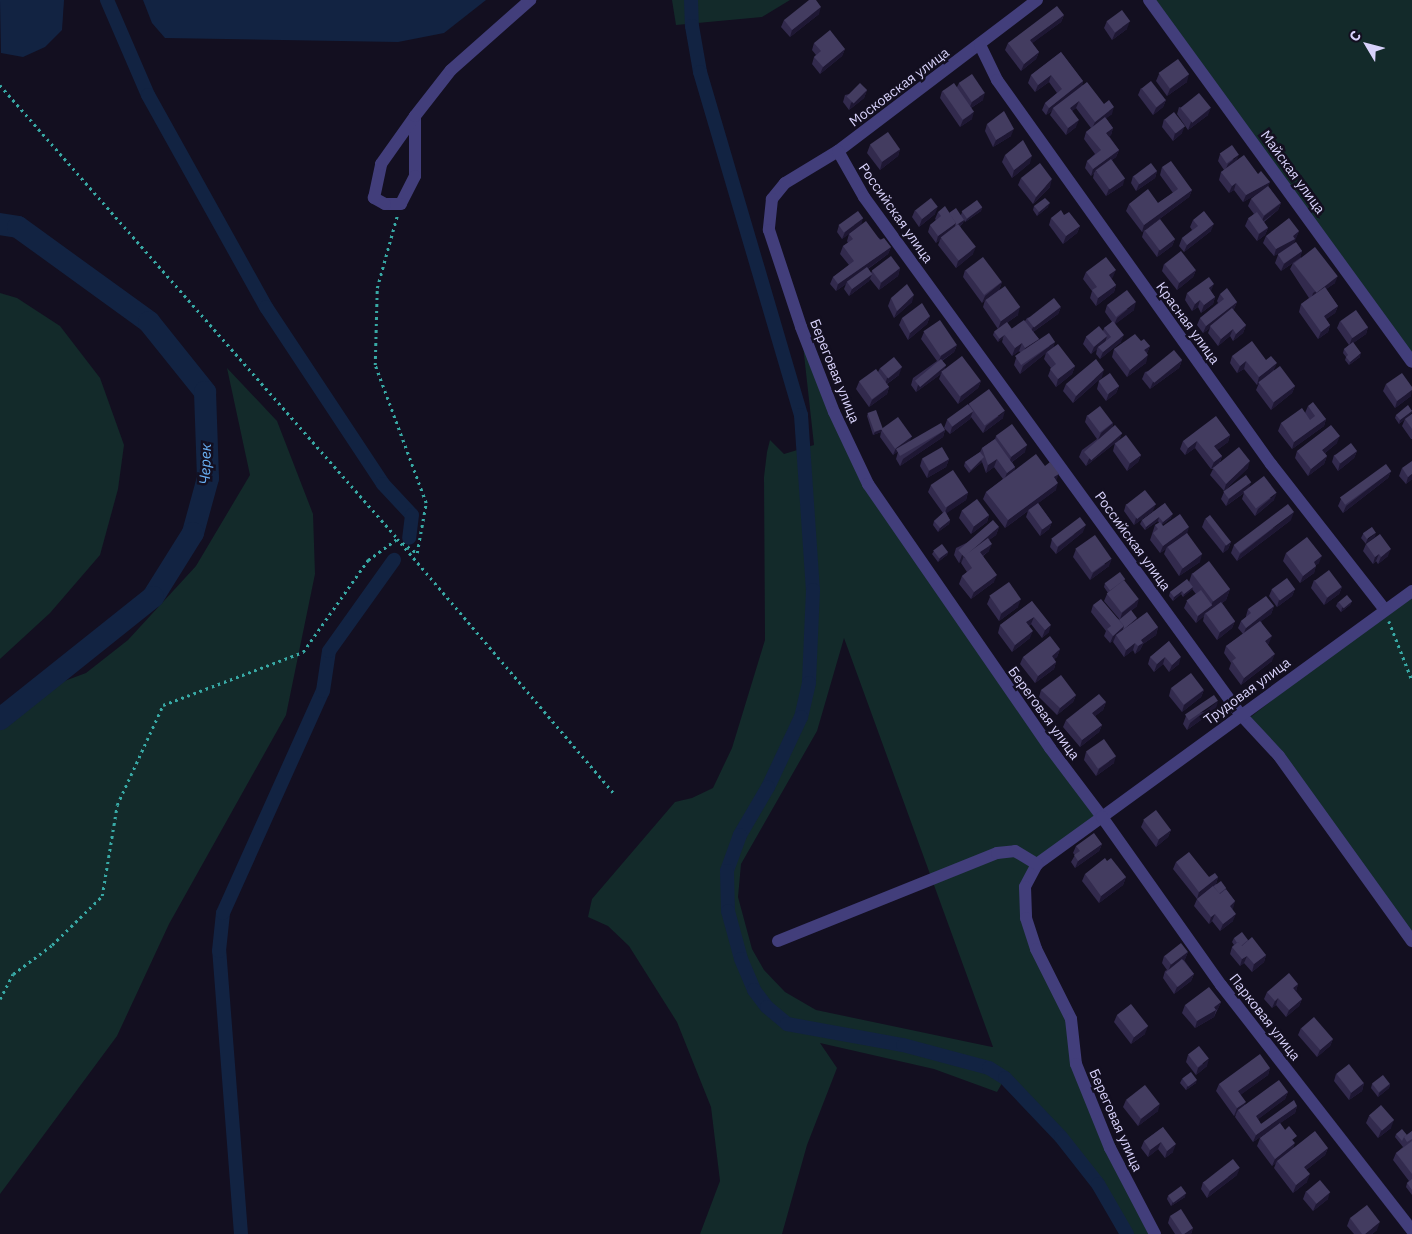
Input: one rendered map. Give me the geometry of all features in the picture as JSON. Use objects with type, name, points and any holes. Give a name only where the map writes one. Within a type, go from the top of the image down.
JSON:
[{"type":"street","points":[[415,116],[415,176],[401,204],[385,204],[374,198],[381,164],[415,116],[451,70],[530,0]]},
{"type":"street","name":"Московская улица","points":[[775,192],[838,151],[1037,0]]},
{"type":"street","name":"Майская улица","points":[[1150,0],[1412,362]]},
{"type":"street","name":"Красная улица","points":[[980,45],[997,80],[1220,392],[1385,610]]},
{"type":"street","name":"Российская улица","points":[[838,151],[864,197],[1240,714],[1279,756],[1412,941]]},
{"type":"street","name":"Береговая улица","points":[[775,192],[769,211],[769,230],[804,336],[868,484],[1027,716],[1102,817],[1037,864],[1025,887],[1030,934],[1071,1019],[1076,1064],[1110,1148],[1154,1234]]},
{"type":"street","name":"Трудовая улица","points":[[1102,817],[1116,809],[1240,714],[1412,591]]},
{"type":"street","name":"Парковая улица","points":[[1102,817],[1221,985],[1412,1230]]},
{"type":"street","points":[[778,941],[997,853],[1015,850],[1037,864]]},
{"type":"path","points":[[0,85],[397,539],[614,793]]},
{"type":"path","points":[[397,539],[416,553],[426,503],[375,365],[377,288],[401,204]]},
{"type":"path","points":[[0,999],[13,974],[52,945],[102,896],[117,805],[163,705],[303,652],[368,560],[397,539]]},
{"type":"path","points":[[1385,610],[1412,680]]},
{"type":"green space","points":[[672,0],[790,0],[762,17],[676,25]]},
{"type":"green space","points":[[1150,0],[1412,0],[1412,356]]},
{"type":"green space","points":[[0,293],[17,298],[60,326],[100,378],[124,445],[118,489],[100,555],[50,613],[0,659]]},
{"type":"green space","points":[[801,327],[868,484],[1102,817],[1028,877],[1026,918],[1065,1005],[1073,1051],[1155,1234],[1127,1234],[1098,1184],[1061,1137],[1005,1078],[997,1092],[934,1069],[820,1043],[837,1068],[807,1145],[782,1234],[700,1234],[720,1181],[711,1107],[677,1022],[629,946],[608,926],[588,917],[592,899],[675,802],[692,798],[713,788],[732,748],[765,640],[764,477],[770,440],[784,454],[814,445]],"holes":[[[844,638],[993,1047],[816,1010],[785,992],[764,970],[752,949],[738,897],[741,864],[817,731]]]},
{"type":"green space","points":[[227,368],[277,421],[313,514],[315,574],[286,715],[169,924],[117,1036],[0,1194],[0,705],[86,673],[128,640],[196,566],[250,475]]},
{"type":"green space","points":[[1412,591],[1412,941],[1248,719]]},
{"type":"water","points":[[0,0],[64,0],[62,30],[45,47],[23,57],[1,53]]},
{"type":"water","points":[[143,0],[486,0],[444,33],[398,42],[165,38],[152,23]]},
{"type":"building","points":[[809,0],[816,0],[821,7],[792,30],[784,20]]},
{"type":"building","points":[[1057,6],[1064,15],[1030,40],[1039,52],[1024,64],[1008,43]]},
{"type":"building","points":[[1122,10],[1130,21],[1115,32],[1107,21]]},
{"type":"building","points":[[830,30],[845,49],[823,67],[814,57],[821,51],[814,43]]},
{"type":"building","points":[[1061,52],[1083,81],[1049,108],[1045,103],[1062,89],[1051,75],[1038,85],[1031,75]]},
{"type":"building","points":[[1178,59],[1189,74],[1170,88],[1159,73]]},
{"type":"building","points":[[972,74],[985,93],[972,102],[959,83]]},
{"type":"building","points":[[1151,81],[1166,100],[1156,107],[1142,88]]},
{"type":"building","points":[[1087,82],[1104,104],[1109,100],[1114,107],[1095,122],[1079,101],[1070,108],[1079,120],[1068,128],[1053,108]]},
{"type":"building","points":[[860,83],[867,90],[854,104],[847,96]]},
{"type":"building","points":[[954,83],[974,112],[963,120],[943,91]]},
{"type":"building","points":[[1199,93],[1211,108],[1192,123],[1180,108]]},
{"type":"building","points":[[1004,111],[1014,129],[996,140],[987,124]]},
{"type":"building","points":[[1174,112],[1185,126],[1176,134],[1165,119]]},
{"type":"building","points":[[1105,117],[1113,128],[1106,133],[1119,150],[1093,169],[1087,161],[1101,150],[1086,132]]},
{"type":"building","points":[[888,132],[900,149],[882,162],[870,145]]},
{"type":"building","points":[[1023,140],[1032,156],[1014,170],[1005,155]]},
{"type":"building","points":[[1232,145],[1239,155],[1227,163],[1220,154]]},
{"type":"building","points":[[1244,155],[1258,174],[1261,171],[1270,182],[1246,195],[1236,183],[1232,186],[1221,172]]},
{"type":"building","points":[[1111,159],[1125,178],[1110,190],[1096,170]]},
{"type":"building","points":[[1171,161],[1192,190],[1144,225],[1129,204],[1148,189],[1158,203],[1178,189],[1162,167]]},
{"type":"building","points":[[1040,163],[1052,179],[1036,197],[1021,178]]},
{"type":"building","points":[[1151,163],[1157,171],[1139,184],[1133,176]]},
{"type":"building","points":[[1268,186],[1281,203],[1264,215],[1251,199]]},
{"type":"building","points":[[931,198],[938,207],[922,219],[915,210]]},
{"type":"building","points":[[1045,198],[1050,203],[1039,212],[1034,206]]},
{"type":"building","points":[[977,200],[982,207],[967,218],[962,211]]},
{"type":"building","points":[[945,206],[956,223],[938,236],[930,225],[941,216],[938,212]]},
{"type":"building","points":[[956,208],[964,220],[955,226],[956,223],[949,213]]},
{"type":"building","points":[[1061,210],[1064,215],[1069,212],[1080,226],[1066,236],[1051,218]]},
{"type":"building","points":[[858,211],[863,218],[844,232],[839,225]]},
{"type":"building","points":[[1204,211],[1214,224],[1187,245],[1182,238],[1198,226],[1193,220]]},
{"type":"building","points":[[1257,212],[1268,228],[1259,234],[1248,218]]},
{"type":"building","points":[[1289,218],[1299,231],[1293,236],[1295,239],[1276,249],[1266,236]]},
{"type":"building","points":[[1160,219],[1175,239],[1160,250],[1145,230]]},
{"type":"building","points":[[866,221],[880,240],[884,238],[891,247],[838,284],[833,277],[854,261],[843,246],[853,239],[849,234]]},
{"type":"building","points":[[958,224],[976,247],[959,260],[941,238]]},
{"type":"building","points":[[1296,242],[1302,251],[1284,263],[1278,254]]},
{"type":"building","points":[[1315,247],[1338,276],[1317,293],[1294,264]]},
{"type":"building","points":[[1181,251],[1196,270],[1179,283],[1164,264]]},
{"type":"building","points":[[891,256],[900,268],[881,282],[872,270]]},
{"type":"building","points":[[983,257],[1002,282],[984,295],[965,270]]},
{"type":"building","points":[[1106,257],[1116,270],[1109,275],[1116,285],[1098,298],[1092,290],[1097,287],[1086,272]]},
{"type":"building","points":[[867,267],[872,274],[852,289],[847,282]]},
{"type":"building","points":[[1209,277],[1214,284],[1209,288],[1215,297],[1204,305],[1200,300],[1195,304],[1187,293]]},
{"type":"building","points":[[907,284],[914,295],[897,311],[891,298]]},
{"type":"building","points":[[1005,286],[1020,307],[1001,321],[986,300]]},
{"type":"building","points":[[1325,287],[1338,306],[1324,316],[1330,325],[1321,332],[1301,304]]},
{"type":"building","points":[[1227,288],[1237,302],[1206,326],[1200,318],[1224,299],[1220,294]]},
{"type":"building","points":[[1127,290],[1136,302],[1116,317],[1107,305]]},
{"type":"building","points":[[1054,298],[1061,307],[1034,328],[1027,319]]},
{"type":"building","points":[[922,303],[930,316],[910,333],[902,318]]},
{"type":"building","points":[[1232,308],[1246,325],[1236,334],[1233,329],[1221,339],[1210,326]]},
{"type":"building","points":[[1356,310],[1368,327],[1352,338],[1340,321]]},
{"type":"building","points":[[940,320],[957,345],[940,356],[923,331]]},
{"type":"building","points":[[1024,320],[1039,339],[1025,348],[1022,343],[1015,348],[1004,334]]},
{"type":"building","points":[[1113,321],[1124,335],[1103,352],[1098,347],[1111,337],[1104,328]]},
{"type":"building","points":[[1007,322],[1012,329],[999,339],[994,331]]},
{"type":"building","points":[[1099,326],[1107,336],[1094,347],[1086,337]]},
{"type":"building","points":[[1049,333],[1055,342],[1021,365],[1015,356]]},
{"type":"building","points":[[1135,334],[1141,341],[1144,339],[1150,346],[1144,350],[1148,355],[1130,370],[1114,349]]},
{"type":"building","points":[[1252,341],[1266,360],[1271,356],[1277,363],[1259,377],[1246,361],[1240,366],[1232,356]]},
{"type":"building","points":[[1353,342],[1361,353],[1350,362],[1346,357],[1348,355],[1344,349]]},
{"type":"building","points":[[1058,344],[1075,366],[1058,379],[1050,369],[1056,364],[1047,352]]},
{"type":"building","points":[[1174,350],[1182,360],[1154,383],[1146,373]]},
{"type":"building","points":[[962,356],[981,381],[960,396],[941,372]]},
{"type":"building","points":[[894,357],[902,367],[888,378],[880,368]]},
{"type":"building","points":[[941,359],[946,365],[920,387],[915,381]]},
{"type":"building","points":[[1096,359],[1104,370],[1076,396],[1066,384]]},
{"type":"building","points":[[1280,366],[1295,386],[1273,402],[1258,382]]},
{"type":"building","points":[[876,369],[889,387],[872,399],[859,381]]},
{"type":"building","points":[[1110,373],[1119,386],[1108,394],[1099,381]]},
{"type":"building","points":[[1402,373],[1412,387],[1412,390],[1397,401],[1386,384]]},
{"type":"building","points":[[989,389],[1005,411],[985,426],[969,404]]},
{"type":"building","points":[[1313,402],[1326,419],[1294,442],[1281,423],[1302,408],[1310,420],[1315,416],[1308,406]]},
{"type":"building","points":[[968,404],[973,411],[952,427],[947,419]]},
{"type":"building","points":[[1408,405],[1412,411],[1400,420],[1396,415]]},
{"type":"building","points":[[1100,406],[1113,423],[1100,432],[1087,416]]},
{"type":"building","points":[[876,410],[883,429],[874,432],[868,413]]},
{"type":"building","points":[[1412,414],[1412,429],[1405,419]]},
{"type":"building","points":[[1216,416],[1230,435],[1214,446],[1222,456],[1214,462],[1197,441],[1188,448],[1183,441]]},
{"type":"building","points":[[898,417],[912,436],[895,449],[881,429]]},
{"type":"building","points":[[941,423],[945,430],[900,456],[896,449]]},
{"type":"building","points":[[1012,424],[1027,445],[1011,457],[996,436]]},
{"type":"building","points":[[1115,425],[1122,433],[1091,460],[1084,452]]},
{"type":"building","points":[[1331,425],[1340,436],[1322,450],[1327,456],[1311,469],[1297,451]]},
{"type":"building","points":[[1126,435],[1141,455],[1130,463],[1115,443]]},
{"type":"building","points":[[995,439],[1015,467],[1007,473],[997,459],[988,465],[982,448]]},
{"type":"building","points":[[1351,443],[1357,451],[1340,464],[1334,456]]},
{"type":"building","points":[[942,447],[949,459],[929,471],[922,458]]},
{"type":"building","points":[[1239,447],[1250,461],[1226,484],[1213,468]]},
{"type":"building","points":[[980,452],[984,457],[971,470],[965,462]]},
{"type":"building","points":[[1036,454],[1045,466],[1050,462],[1059,474],[1054,477],[1058,483],[1008,520],[986,492]]},
{"type":"building","points":[[1412,461],[1412,474],[1408,477],[1402,468]]},
{"type":"building","points":[[1386,464],[1391,471],[1345,505],[1340,498]]},
{"type":"building","points":[[953,470],[968,492],[946,507],[931,485]]},
{"type":"building","points":[[1246,475],[1251,482],[1229,499],[1223,491]]},
{"type":"building","points":[[1264,476],[1277,493],[1256,508],[1243,492]]},
{"type":"building","points":[[1145,490],[1156,504],[1137,519],[1126,505]]},
{"type":"building","points":[[977,499],[989,515],[974,526],[962,510]]},
{"type":"building","points":[[1038,503],[1052,522],[1042,529],[1028,510]]},
{"type":"building","points":[[1165,503],[1173,514],[1163,522],[1159,517],[1146,527],[1142,520]]},
{"type":"building","points":[[1288,504],[1294,512],[1240,553],[1234,545]]},
{"type":"building","points":[[945,511],[950,520],[940,528],[934,521]]},
{"type":"building","points":[[1180,514],[1189,527],[1163,546],[1153,533],[1158,529],[1155,525],[1160,522],[1163,526]]},
{"type":"building","points":[[1210,515],[1231,542],[1226,545],[1205,519]]},
{"type":"building","points":[[1080,517],[1086,525],[1057,547],[1051,539]]},
{"type":"building","points":[[993,520],[999,527],[964,557],[958,550]]},
{"type":"building","points":[[1372,527],[1376,533],[1367,539],[1363,533]]},
{"type":"building","points":[[1187,533],[1202,554],[1183,568],[1168,547]]},
{"type":"building","points":[[1380,534],[1391,549],[1381,557],[1379,554],[1375,557],[1366,544]]},
{"type":"building","points":[[1095,535],[1112,559],[1092,573],[1075,549]]},
{"type":"building","points":[[1307,537],[1322,556],[1314,562],[1316,566],[1303,576],[1286,553]]},
{"type":"building","points":[[988,538],[992,544],[980,552],[997,575],[974,592],[962,576],[972,568],[964,556]]},
{"type":"building","points":[[942,544],[948,552],[939,559],[933,551]]},
{"type":"building","points":[[1209,561],[1230,589],[1213,602],[1192,574]]},
{"type":"building","points":[[1329,570],[1342,587],[1327,598],[1315,581]]},
{"type":"building","points":[[1120,572],[1125,579],[1110,590],[1105,583]]},
{"type":"building","points":[[1287,578],[1295,589],[1280,600],[1272,589]]},
{"type":"building","points":[[1187,579],[1193,587],[1184,594],[1182,591],[1174,597],[1170,592]]},
{"type":"building","points":[[1124,580],[1139,599],[1121,612],[1107,594]]},
{"type":"building","points":[[1009,582],[1021,599],[1001,613],[989,596]]},
{"type":"building","points":[[1201,590],[1212,605],[1198,616],[1186,601]]},
{"type":"building","points":[[1347,595],[1352,601],[1344,608],[1339,602]]},
{"type":"building","points":[[1266,596],[1274,606],[1246,628],[1241,621],[1251,613],[1248,609]]},
{"type":"building","points":[[1101,599],[1124,626],[1113,636],[1107,629],[1111,626],[1093,605]]},
{"type":"building","points":[[1032,601],[1051,625],[1045,630],[1034,617],[1026,622],[1033,631],[1015,645],[1000,625]]},
{"type":"building","points":[[1221,602],[1235,621],[1220,633],[1206,613]]},
{"type":"building","points":[[1131,610],[1137,618],[1123,630],[1124,626],[1119,620]]},
{"type":"building","points":[[1147,612],[1158,627],[1141,640],[1143,643],[1138,646],[1135,643],[1126,650],[1116,635]]},
{"type":"building","points":[[1260,621],[1272,636],[1265,641],[1275,654],[1244,678],[1232,661],[1236,658],[1226,646]]},
{"type":"building","points":[[1050,636],[1060,649],[1052,656],[1056,662],[1038,676],[1023,657]]},
{"type":"building","points":[[1169,641],[1181,657],[1172,665],[1165,657],[1157,664],[1150,657]]},
{"type":"building","points":[[1191,673],[1204,690],[1184,705],[1171,688]]},
{"type":"building","points":[[1061,675],[1076,695],[1060,708],[1041,690]]},
{"type":"building","points":[[1099,694],[1106,702],[1092,713],[1102,725],[1082,740],[1066,720]]},
{"type":"building","points":[[1214,695],[1218,701],[1189,720],[1185,715]]},
{"type":"building","points":[[1104,739],[1116,756],[1098,769],[1086,752]]},
{"type":"building","points":[[1156,810],[1171,830],[1158,840],[1143,820]]},
{"type":"building","points":[[1094,833],[1102,844],[1078,861],[1074,855],[1080,851],[1076,846]]},
{"type":"building","points":[[1189,852],[1209,877],[1215,873],[1218,877],[1199,892],[1176,862]]},
{"type":"building","points":[[1105,858],[1107,861],[1111,858],[1126,877],[1101,896],[1085,874]]},
{"type":"building","points":[[1221,881],[1226,888],[1219,894],[1214,886]]},
{"type":"building","points":[[1213,886],[1220,894],[1226,889],[1235,901],[1230,906],[1236,914],[1223,924],[1215,914],[1211,917],[1197,899]]},
{"type":"building","points":[[1242,932],[1248,940],[1241,946],[1234,938]]},
{"type":"building","points":[[1252,937],[1266,955],[1254,964],[1247,956],[1242,959],[1232,947],[1238,942],[1242,946]]},
{"type":"building","points":[[1181,943],[1188,952],[1171,965],[1164,956]]},
{"type":"building","points":[[1182,959],[1194,974],[1178,987],[1166,972]]},
{"type":"building","points":[[1289,973],[1298,984],[1293,988],[1302,999],[1289,1010],[1278,998],[1275,1001],[1267,992]]},
{"type":"building","points":[[1209,987],[1221,1002],[1214,1007],[1216,1010],[1197,1021],[1185,1005]]},
{"type":"building","points":[[1131,1004],[1148,1026],[1134,1037],[1117,1015]]},
{"type":"building","points":[[1314,1017],[1333,1039],[1320,1050],[1301,1028]]},
{"type":"building","points":[[1199,1046],[1209,1059],[1198,1067],[1188,1055]]},
{"type":"building","points":[[1260,1054],[1270,1068],[1238,1091],[1246,1102],[1237,1108],[1219,1084]]},
{"type":"building","points":[[1349,1064],[1364,1083],[1351,1093],[1336,1074]]},
{"type":"building","points":[[1191,1072],[1197,1080],[1188,1087],[1182,1079]]},
{"type":"building","points":[[1383,1075],[1390,1084],[1379,1092],[1372,1084]]},
{"type":"building","points":[[1279,1080],[1288,1092],[1256,1116],[1261,1124],[1294,1100],[1297,1106],[1256,1135],[1238,1110]]},
{"type":"building","points":[[1145,1085],[1160,1104],[1141,1119],[1126,1100]]},
{"type":"building","points":[[1381,1105],[1394,1120],[1382,1131],[1369,1115]]},
{"type":"building","points":[[1280,1123],[1285,1130],[1289,1126],[1297,1136],[1292,1140],[1295,1143],[1275,1159],[1260,1138]]},
{"type":"building","points":[[1163,1127],[1176,1144],[1167,1151],[1161,1142],[1150,1150],[1144,1141]]},
{"type":"building","points":[[1402,1129],[1407,1135],[1402,1141],[1396,1134]]},
{"type":"building","points":[[1315,1131],[1328,1148],[1304,1167],[1310,1174],[1296,1185],[1277,1161]]},
{"type":"building","points":[[1412,1131],[1412,1139],[1407,1142],[1404,1137]]},
{"type":"building","points":[[1412,1141],[1412,1174],[1396,1153]]},
{"type":"building","points":[[1233,1159],[1240,1168],[1210,1191],[1203,1182]]},
{"type":"building","points":[[1412,1179],[1412,1190],[1407,1183]]},
{"type":"building","points":[[1320,1180],[1330,1192],[1316,1204],[1306,1192]]},
{"type":"building","points":[[1181,1186],[1186,1193],[1173,1203],[1168,1195]]},
{"type":"building","points":[[1367,1205],[1380,1222],[1365,1234],[1362,1234],[1350,1218]]},
{"type":"building","points":[[1181,1209],[1193,1228],[1184,1234],[1182,1234],[1170,1216]]},
{"type":"waterway","points":[[107,0],[148,95],[266,307],[383,484],[412,515],[409,538]]},
{"type":"waterway","points":[[691,0],[692,26],[700,72],[801,415],[813,590],[809,683],[801,717],[768,787],[740,835],[727,871],[728,911],[741,959],[754,990],[767,1007],[787,1024],[903,1045],[989,1068],[1005,1078],[1061,1137],[1098,1184],[1127,1234]]},
{"type":"waterway","name":"Черек","points":[[0,224],[18,227],[149,322],[205,392],[208,478],[193,533],[153,597],[0,719]]},
{"type":"waterway","points":[[241,1234],[219,951],[223,913],[323,691],[329,651],[394,560]]}]
